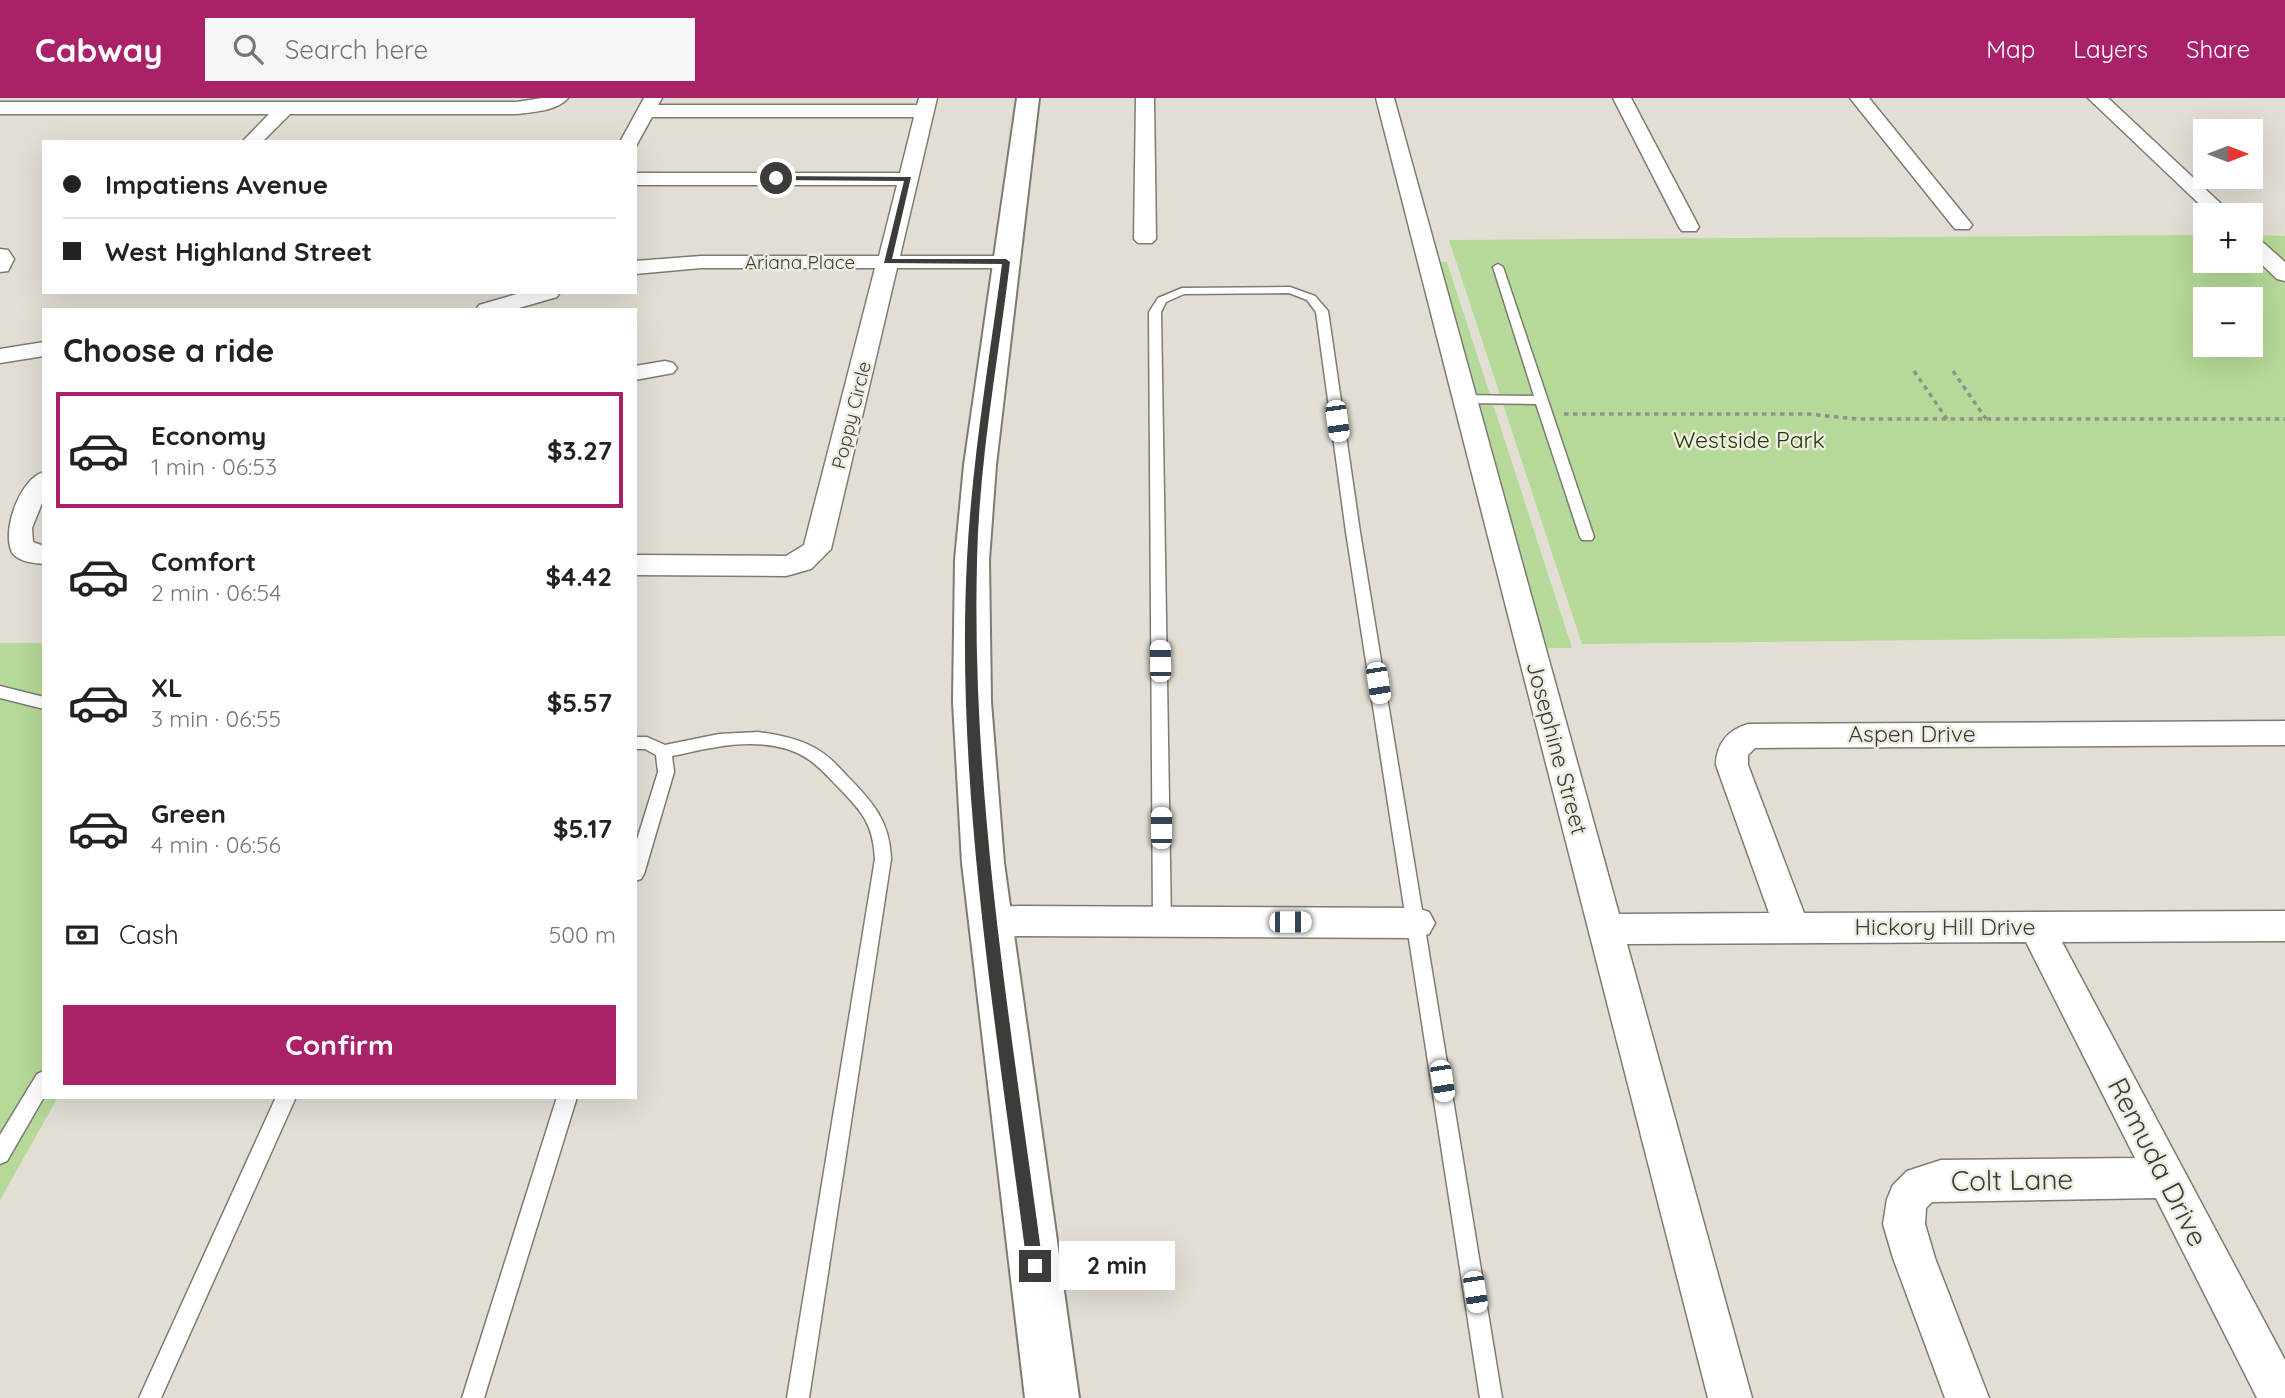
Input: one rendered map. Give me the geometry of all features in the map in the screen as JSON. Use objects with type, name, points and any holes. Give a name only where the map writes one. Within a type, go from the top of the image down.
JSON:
[{"type":"street","points":[[1028,98],[980,465],[972,559],[972,702],[983,863],[1052,1398]]},
{"type":"street","points":[[1145,98],[1145,239]]},
{"type":"street","name":"Josephine Street","points":[[1385,98],[1730,1398]]},
{"type":"street","points":[[1622,98],[1689,227]]},
{"type":"street","points":[[1859,98],[1962,225]]},
{"type":"street","points":[[2098,98],[2210,203]]},
{"type":"street","points":[[0,108],[57,103],[285,108],[517,108],[553,100]]},
{"type":"street","points":[[630,140],[649,104],[926,104]]},
{"type":"street","name":"Poppy Circle","points":[[637,565],[786,566],[801,562],[817,549],[926,104]]},
{"type":"street","points":[[253,140],[285,108]]},
{"type":"street","points":[[637,179],[908,178]]},
{"type":"street","points":[[2263,253],[2285,274]]},
{"type":"street","points":[[0,255],[3,259],[0,266]]},
{"type":"street","name":"Ariana Place","points":[[637,265],[1006,262]]},
{"type":"street","points":[[494,308],[542,294]]},
{"type":"street","points":[[0,356],[42,349]]},
{"type":"street","points":[[637,373],[666,368]]},
{"type":"street","points":[[42,482],[5,529],[5,540],[10,549],[21,554],[42,555]]},
{"type":"street","name":"Aspen Drive","points":[[1792,928],[1732,765],[1732,751],[1748,736],[2285,733]]},
{"type":"street","points":[[991,921],[1417,923]]},
{"type":"street","name":"Hickory Hill Drive","points":[[1605,929],[2285,926]]},
{"type":"street","name":"Remuda Drive","points":[[2036,927],[2281,1398]]},
{"type":"street","name":"Colt Lane","points":[[1967,1398],[1914,1258],[1904,1224],[1908,1199],[1921,1185],[1941,1180],[2166,1178]]},
{"type":"lane","points":[[1497,267],[1587,537]]},
{"type":"lane","points":[[1162,922],[1155,312],[1162,299],[1182,291],[1290,290],[1311,298],[1322,311],[1353,532],[1491,1398]]},
{"type":"lane","points":[[1464,399],[1541,400]]},
{"type":"lane","points":[[0,692],[42,702]]},
{"type":"lane","points":[[637,743],[647,743],[664,752],[700,743],[727,740],[765,740],[793,745],[813,754],[865,802],[876,816],[883,839],[883,859],[798,1398]]},
{"type":"lane","points":[[637,867],[666,772],[664,752]]},
{"type":"lane","points":[[0,1154],[42,1083]]},
{"type":"lane","points":[[150,1398],[285,1099]]},
{"type":"lane","points":[[474,1398],[567,1099]]},
{"type":"path","points":[[1914,371],[1947,419]]},
{"type":"path","points":[[1953,371],[1986,419]]},
{"type":"path","points":[[1546,414],[1808,414],[1857,419],[2285,419]]},
{"type":"green space","name":"Westside Park","points":[[2193,235],[2193,273],[2263,273],[2263,235],[2285,236],[2285,636],[1582,644],[1449,240]]},
{"type":"green space","points":[[1439,262],[1447,262],[1572,648],[1545,648]]},
{"type":"green space","points":[[0,643],[42,643],[42,1099],[57,1099],[0,1200]]},
{"type":"route","points":[[776,178],[908,178],[887,262],[1006,262],[980,465],[972,559],[972,702],[983,863],[1035,1266]]}]
